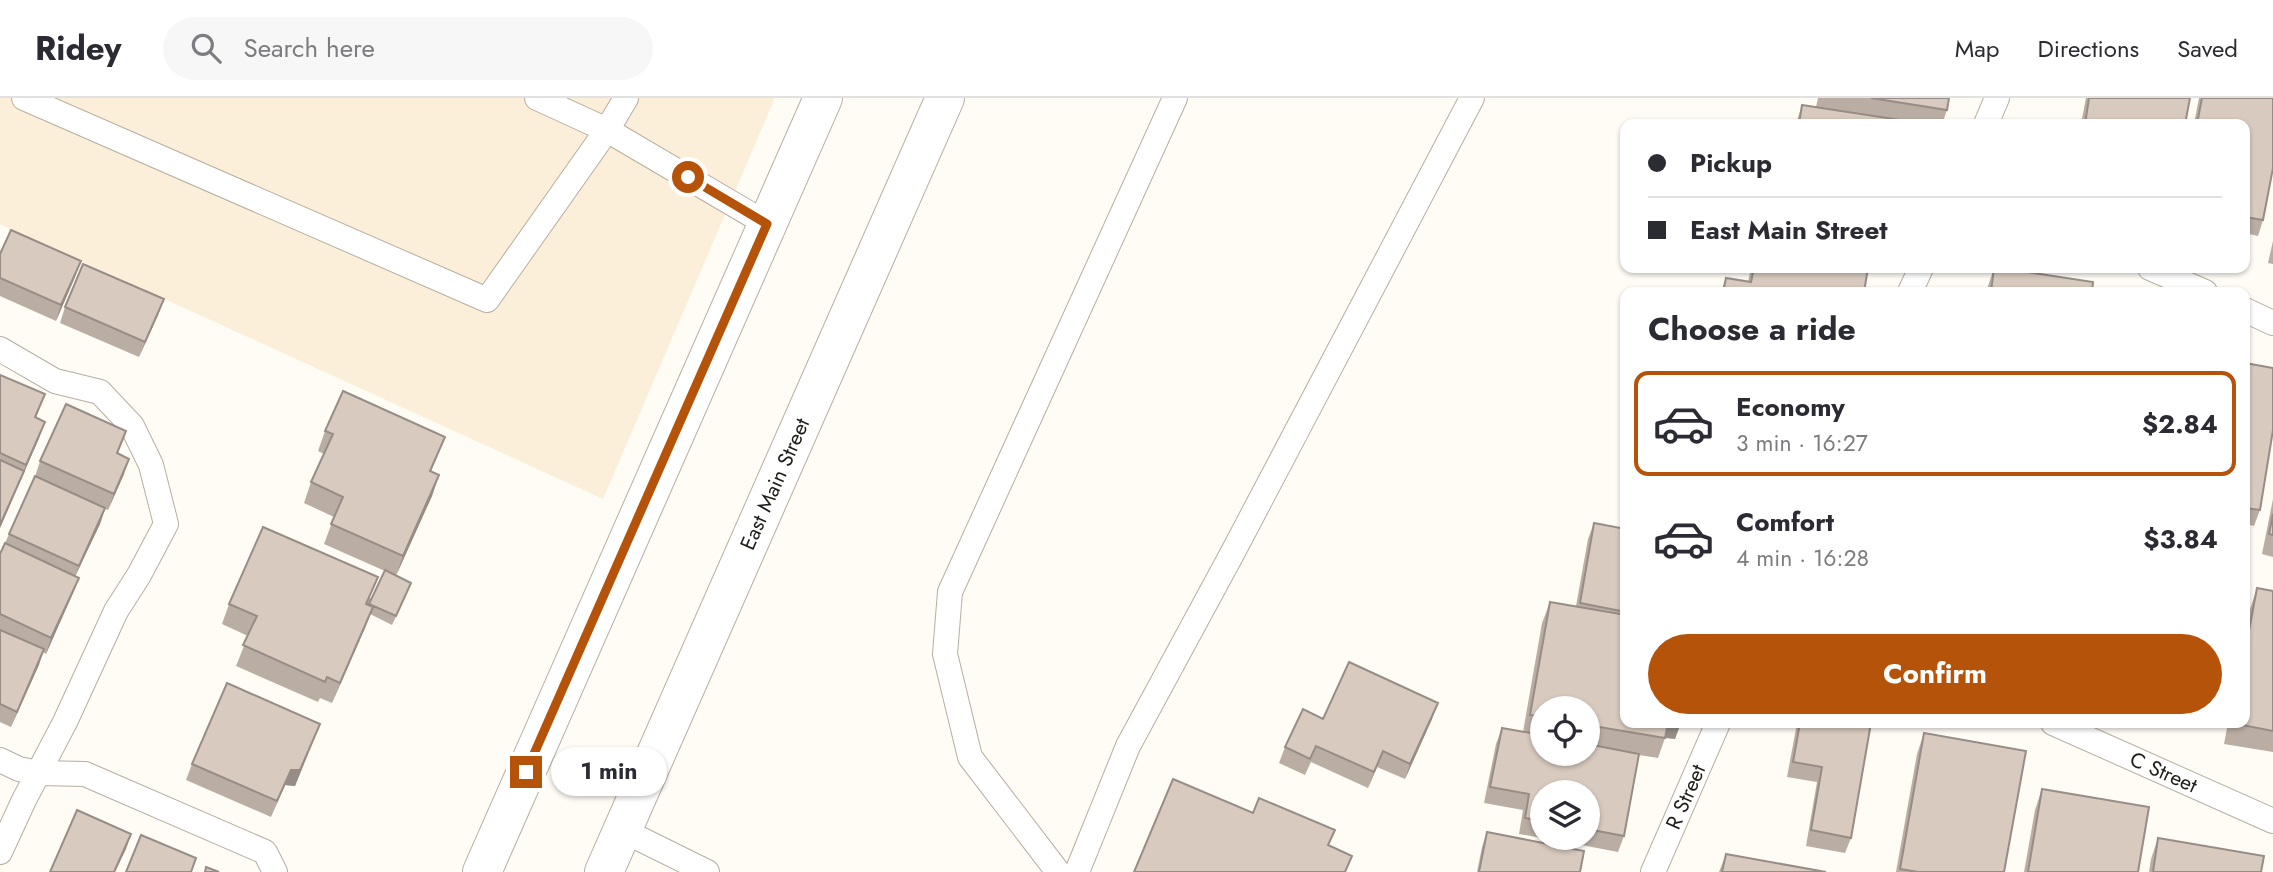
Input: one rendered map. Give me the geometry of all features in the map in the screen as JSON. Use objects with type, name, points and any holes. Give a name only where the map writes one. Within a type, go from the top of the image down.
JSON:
[{"type":"main road","points":[[482,872],[823,98]]},
{"type":"main road","name":"East Main Street","points":[[604,872],[945,98]]},
{"type":"lane","points":[[24,98],[487,300],[607,130],[626,98]]},
{"type":"lane","points":[[537,98],[607,130],[767,224]]},
{"type":"lane","points":[[1058,872],[970,757],[946,654],[950,592],[1175,98]]},
{"type":"lane","points":[[1077,872],[1128,746],[1472,98]]},
{"type":"lane","points":[[1988,119],[1997,98]]},
{"type":"lane","points":[[2161,273],[2194,287]]},
{"type":"lane","points":[[2250,312],[2273,323]]},
{"type":"lane","points":[[0,349],[55,381],[100,392],[132,426],[151,465],[166,524],[116,611],[65,722],[0,852]]},
{"type":"lane","name":"R Street","points":[[1653,872],[1716,728]]},
{"type":"lane","name":"C Street","points":[[2064,728],[2273,821]]},
{"type":"lane","points":[[0,760],[19,769],[38,773],[85,774],[265,852],[275,872]]},
{"type":"lane","points":[[622,830],[707,872]]},
{"type":"shaded area","points":[[0,98],[775,98],[603,499],[0,224]]},
{"type":"building","points":[[1871,98],[1949,98],[1947,110]]},
{"type":"building","points":[[2089,98],[2190,98],[2186,119],[2086,119]]},
{"type":"building","points":[[2202,98],[2273,98],[2273,168],[2263,220],[2250,218],[2250,119],[2198,119]]},
{"type":"building","points":[[1802,105],[1893,119],[1800,119]]},
{"type":"building","points":[[11,230],[81,261],[61,305],[0,278],[0,254]]},
{"type":"building","points":[[83,264],[164,299],[145,342],[65,307]]},
{"type":"building","points":[[1753,273],[1867,273],[1865,287],[1724,287],[1726,278],[1751,282]]},
{"type":"building","points":[[1993,273],[2034,273],[2093,282],[2092,287],[1992,287]]},
{"type":"building","points":[[2250,364],[2273,368],[2273,430],[2260,510],[2250,509]]},
{"type":"building","points":[[0,375],[45,394],[35,417],[45,422],[26,465],[0,453]]},
{"type":"building","points":[[343,391],[445,437],[430,471],[439,475],[403,556],[331,524],[343,497],[311,482],[333,434],[325,431]]},
{"type":"building","points":[[66,404],[126,431],[117,453],[129,459],[114,494],[40,461]]},
{"type":"building","points":[[0,460],[24,471],[0,525]]},
{"type":"building","points":[[35,476],[105,508],[79,566],[9,534]]},
{"type":"building","points":[[2273,514],[2273,535],[2269,534]]},
{"type":"building","points":[[1594,523],[1620,528],[1620,611],[1580,603]]},
{"type":"building","points":[[263,527],[378,577],[366,604],[373,607],[340,683],[327,677],[325,682],[243,645],[257,616],[229,604]]},
{"type":"building","points":[[5,543],[79,578],[51,638],[0,614],[0,554]]},
{"type":"building","points":[[385,570],[411,583],[396,616],[369,604]]},
{"type":"building","points":[[2257,588],[2273,591],[2273,731],[2250,727],[2250,625]]},
{"type":"building","points":[[1550,602],[1620,614],[1620,728],[1667,728],[1665,738],[1600,727],[1600,696],[1533,696]]},
{"type":"building","points":[[0,630],[44,649],[17,712],[0,704]]},
{"type":"building","points":[[1349,662],[1438,703],[1410,764],[1383,751],[1374,772],[1316,746],[1310,759],[1285,747],[1303,709],[1323,719]]},
{"type":"building","points":[[227,683],[320,724],[300,770],[291,770],[277,801],[192,764]]},
{"type":"building","points":[[1502,728],[1530,733],[1530,766],[1600,766],[1600,746],[1639,754],[1624,836],[1600,831],[1600,780],[1530,780],[1530,819],[1525,818],[1529,794],[1490,787]]},
{"type":"building","points":[[1799,728],[1870,728],[1851,838],[1811,830],[1822,767],[1793,762]]},
{"type":"building","points":[[1924,733],[2026,751],[2004,872],[1918,872],[1900,869]]},
{"type":"building","points":[[1173,779],[1253,813],[1259,798],[1335,830],[1328,845],[1352,856],[1345,872],[1134,872]]},
{"type":"building","points":[[2042,789],[2149,807],[2138,872],[2028,872]]},
{"type":"building","points":[[77,810],[131,834],[114,872],[50,872]]},
{"type":"building","points":[[1487,832],[1530,840],[1530,850],[1584,851],[1580,872],[1479,872]]},
{"type":"building","points":[[141,835],[196,858],[191,872],[126,872]]},
{"type":"building","points":[[2158,838],[2264,856],[2261,872],[2153,872]]},
{"type":"building","points":[[1726,854],[1826,872],[1722,872]]},
{"type":"building","points":[[206,867],[219,872],[205,872]]},
{"type":"route","points":[[526,772],[767,224],[688,177]]}]
